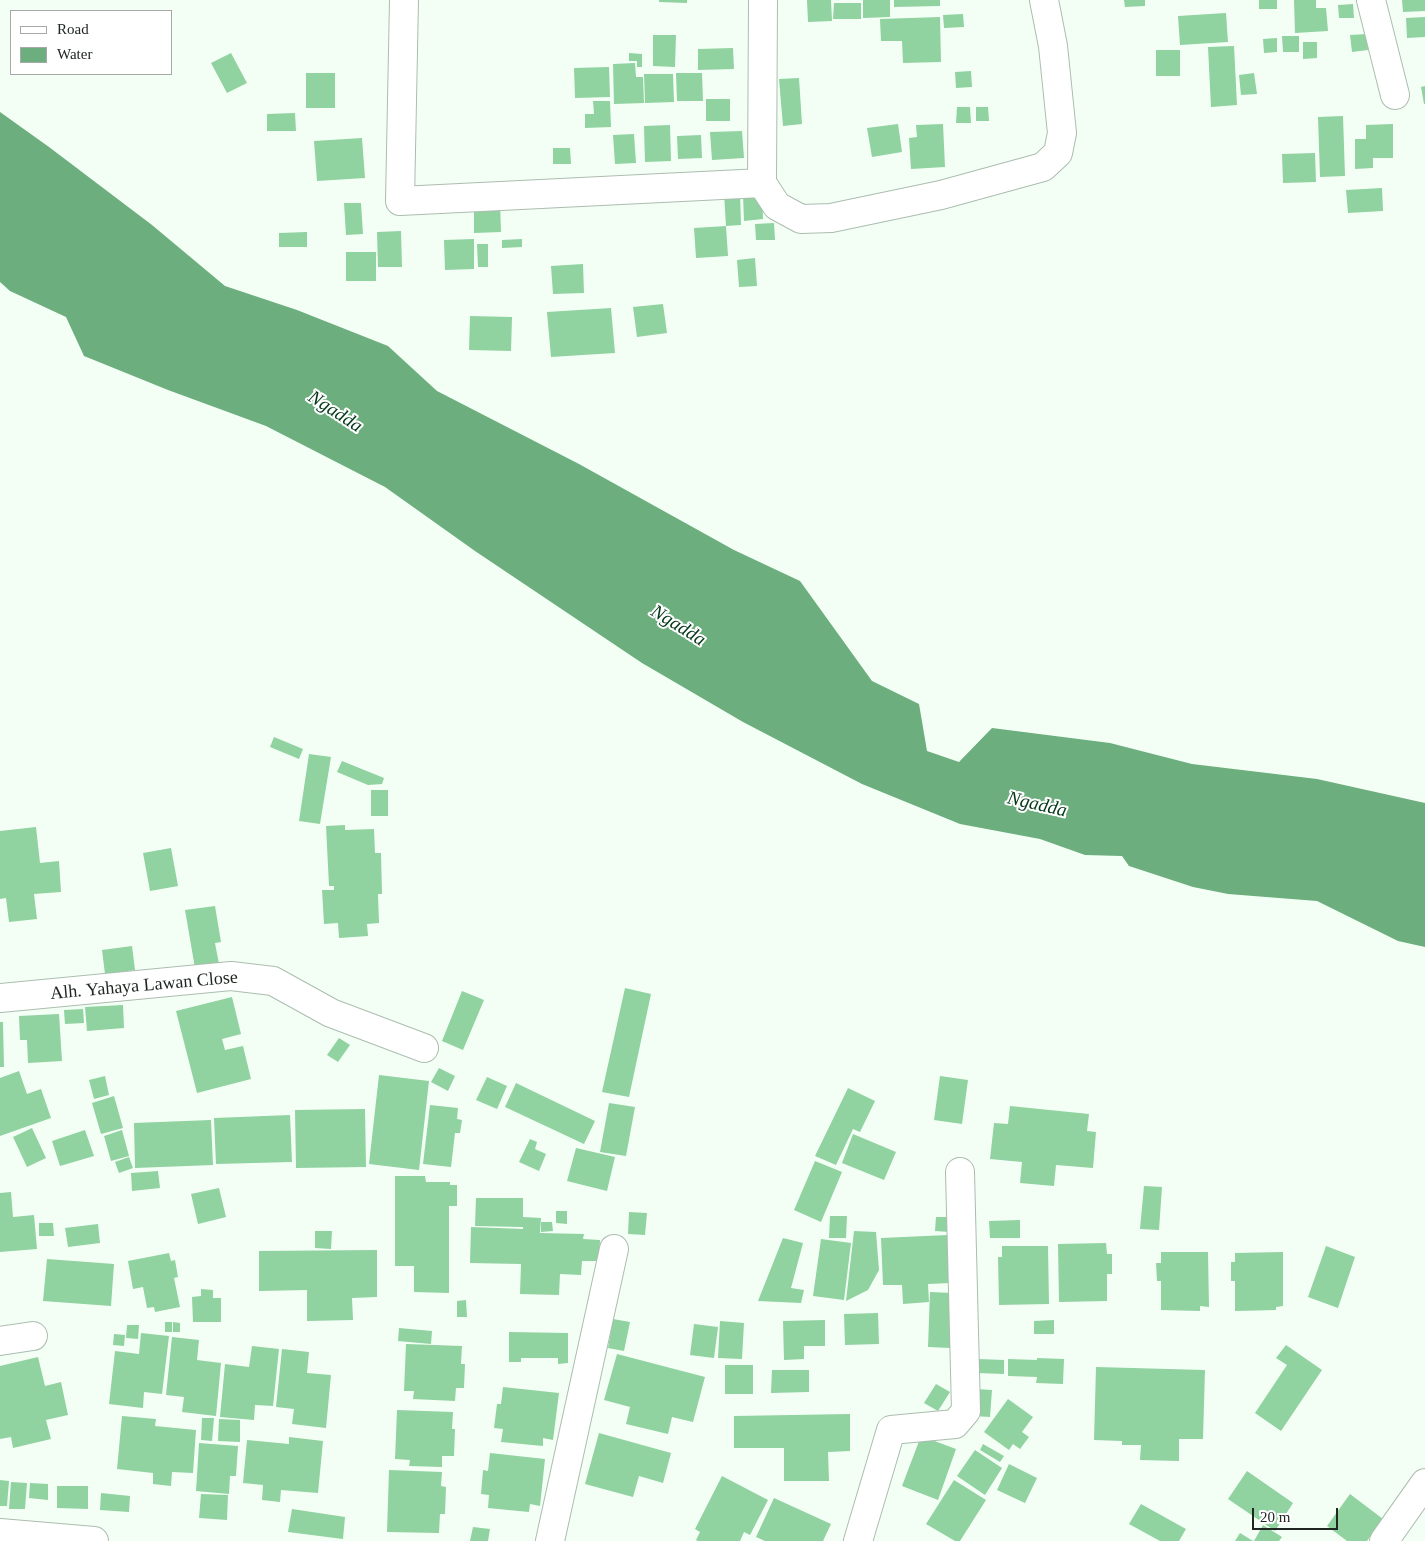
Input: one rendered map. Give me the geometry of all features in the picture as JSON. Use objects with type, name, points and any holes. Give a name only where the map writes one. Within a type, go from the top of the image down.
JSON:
[{"type":"street","points":[[404,0],[400,200],[762,183]]},
{"type":"street","points":[[763,0],[762,183],[777,206],[801,219],[831,218],[942,195],[1043,167],[1058,153],[1062,133],[1053,46],[1044,0]]},
{"type":"street","points":[[1371,0],[1395,94]]},
{"type":"street","name":"Alh. Yahaya Lawan Close","points":[[0,998],[230,976],[273,981],[331,1013],[424,1048]]},
{"type":"street","points":[[858,1541],[891,1430],[954,1424],[966,1411],[960,1172]]},
{"type":"street","points":[[550,1541],[614,1249]]},
{"type":"street","points":[[0,1341],[33,1336]]},
{"type":"street","points":[[1384,1541],[1425,1484]]},
{"type":"street","points":[[0,1533],[94,1541]]},
{"type":"water","name":"Ngadda","points":[[0,112],[152,225],[225,286],[297,310],[388,346],[437,391],[579,464],[734,550],[800,581],[872,681],[919,704],[927,751],[959,762],[992,728],[1110,743],[1192,764],[1317,779],[1425,803],[1425,947],[1398,941],[1317,901],[1228,894],[1193,887],[1129,866],[1122,856],[1085,855],[1040,839],[960,824],[862,784],[743,722],[642,663],[475,551],[385,487],[266,426],[168,390],[84,356],[66,317],[10,291],[0,282]]},
{"type":"building","points":[[659,0],[687,0],[687,3],[659,2]]},
{"type":"building","points":[[807,0],[831,0],[832,21],[808,22]]},
{"type":"building","points":[[863,0],[890,0],[890,17],[863,18]]},
{"type":"building","points":[[894,0],[940,0],[940,6],[894,7]]},
{"type":"building","points":[[1124,0],[1145,0],[1145,6],[1125,7]]},
{"type":"building","points":[[1259,0],[1277,0],[1277,9],[1259,9]]},
{"type":"building","points":[[1294,0],[1316,0],[1316,8],[1326,8],[1328,31],[1295,33]]},
{"type":"building","points":[[1402,0],[1425,0],[1425,11],[1403,12]]},
{"type":"building","points":[[834,3],[861,3],[861,19],[833,19]]},
{"type":"building","points":[[1353,4],[1354,18],[1339,18],[1338,5]]},
{"type":"building","points":[[1226,13],[1228,42],[1180,45],[1178,16]]},
{"type":"building","points":[[963,14],[964,27],[944,28],[943,15]]},
{"type":"building","points":[[940,17],[941,62],[903,63],[902,41],[881,41],[880,19]]},
{"type":"building","points":[[1425,17],[1425,37],[1407,38],[1406,18]]},
{"type":"building","points":[[1367,34],[1368,50],[1352,52],[1350,35]]},
{"type":"building","points":[[653,35],[676,35],[675,67],[653,66]]},
{"type":"building","points":[[1282,36],[1299,36],[1299,52],[1283,52]]},
{"type":"building","points":[[1277,38],[1277,52],[1264,53],[1263,39]]},
{"type":"building","points":[[1303,42],[1317,42],[1317,58],[1303,59]]},
{"type":"building","points":[[1234,46],[1237,105],[1211,107],[1208,47]]},
{"type":"building","points":[[733,48],[734,69],[698,70],[698,49]]},
{"type":"building","points":[[1156,50],[1180,50],[1180,76],[1156,76]]},
{"type":"building","points":[[231,53],[247,83],[227,93],[211,63]]},
{"type":"building","points":[[629,53],[642,54],[642,67],[637,67],[637,61],[629,61]]},
{"type":"building","points":[[635,63],[636,77],[643,77],[644,103],[614,104],[613,64]]},
{"type":"building","points":[[609,67],[610,97],[575,98],[574,68]]},
{"type":"building","points":[[971,71],[972,87],[956,88],[955,72]]},
{"type":"building","points":[[306,73],[335,73],[335,108],[306,108]]},
{"type":"building","points":[[676,73],[702,73],[703,101],[677,101]]},
{"type":"building","points":[[1254,73],[1257,94],[1241,95],[1239,75]]},
{"type":"building","points":[[644,74],[673,74],[674,102],[645,103]]},
{"type":"building","points":[[799,78],[802,124],[783,126],[779,79]]},
{"type":"building","points":[[1425,86],[1425,104],[1424,104],[1421,87]]},
{"type":"building","points":[[706,99],[730,99],[730,121],[706,121]]},
{"type":"building","points":[[593,101],[610,101],[611,127],[585,128],[585,114],[594,114]]},
{"type":"building","points":[[957,107],[970,107],[971,123],[956,123]]},
{"type":"building","points":[[976,107],[988,107],[989,121],[976,121]]},
{"type":"building","points":[[295,113],[296,131],[267,131],[267,114]]},
{"type":"building","points":[[1343,116],[1345,176],[1320,177],[1318,117]]},
{"type":"building","points":[[898,124],[902,152],[872,157],[867,128]]},
{"type":"building","points":[[943,124],[945,167],[911,169],[909,138],[917,137],[916,125]]},
{"type":"building","points":[[1393,124],[1393,158],[1373,158],[1373,168],[1355,169],[1355,139],[1366,139],[1366,125]]},
{"type":"building","points":[[670,125],[671,161],[645,162],[644,126]]},
{"type":"building","points":[[742,131],[744,158],[712,160],[710,132]]},
{"type":"building","points":[[634,134],[636,163],[615,164],[613,135]]},
{"type":"building","points":[[701,135],[702,158],[678,159],[677,136]]},
{"type":"building","points":[[362,138],[365,178],[317,181],[314,141]]},
{"type":"building","points":[[553,148],[570,148],[571,164],[553,164]]},
{"type":"building","points":[[1315,153],[1316,182],[1283,183],[1282,154]]},
{"type":"building","points":[[1382,188],[1383,211],[1348,213],[1346,190]]},
{"type":"building","points":[[740,192],[741,225],[726,226],[724,193]]},
{"type":"building","points":[[762,193],[763,219],[744,221],[743,195]]},
{"type":"building","points":[[474,202],[500,202],[501,232],[474,233]]},
{"type":"building","points":[[344,203],[361,203],[363,234],[346,235]]},
{"type":"building","points":[[774,223],[775,240],[756,240],[755,224]]},
{"type":"building","points":[[726,226],[728,256],[696,258],[694,228]]},
{"type":"building","points":[[401,231],[402,267],[378,267],[377,232]]},
{"type":"building","points":[[307,232],[307,247],[279,247],[279,233]]},
{"type":"building","points":[[474,239],[474,269],[445,270],[444,240]]},
{"type":"building","points":[[522,239],[522,247],[502,248],[502,240]]},
{"type":"building","points":[[477,244],[488,244],[488,267],[478,267]]},
{"type":"building","points":[[346,252],[376,252],[376,281],[346,281]]},
{"type":"building","points":[[755,258],[757,286],[739,287],[737,260]]},
{"type":"building","points":[[583,264],[584,293],[553,294],[551,266]]},
{"type":"building","points":[[663,304],[667,333],[637,337],[633,307]]},
{"type":"building","points":[[611,308],[615,353],[551,357],[547,312]]},
{"type":"building","points":[[470,316],[512,317],[511,351],[469,350]]},
{"type":"building","points":[[274,737],[303,749],[299,759],[270,747]]},
{"type":"building","points":[[309,754],[331,757],[320,824],[299,821]]},
{"type":"building","points":[[342,761],[384,778],[382,784],[368,785],[337,772]]},
{"type":"building","points":[[371,790],[388,790],[388,816],[371,816]]},
{"type":"building","points":[[345,825],[345,830],[374,829],[375,853],[381,853],[382,894],[378,894],[379,923],[367,924],[368,936],[339,938],[338,923],[324,924],[322,890],[334,890],[334,886],[329,886],[326,826]]},
{"type":"building","points":[[36,827],[40,863],[59,861],[61,892],[34,894],[37,919],[9,922],[6,898],[0,899],[0,831]]},
{"type":"building","points":[[171,848],[178,886],[150,891],[143,853]]},
{"type":"building","points":[[215,906],[221,942],[215,943],[219,964],[195,968],[185,910]]},
{"type":"building","points":[[132,946],[135,970],[105,974],[102,950]]},
{"type":"building","points":[[625,988],[651,994],[629,1097],[602,1092]]},
{"type":"building","points":[[462,991],[484,1000],[463,1050],[442,1041]]},
{"type":"building","points":[[232,997],[241,1034],[222,1039],[225,1050],[243,1046],[251,1079],[197,1093],[176,1011]]},
{"type":"building","points":[[123,1005],[124,1028],[87,1031],[85,1007]]},
{"type":"building","points":[[83,1009],[84,1023],[65,1024],[64,1010]]},
{"type":"building","points":[[59,1014],[62,1061],[28,1063],[27,1040],[20,1040],[19,1016]]},
{"type":"building","points":[[0,1022],[3,1022],[4,1067],[0,1067]]},
{"type":"building","points":[[339,1038],[350,1045],[338,1062],[327,1055]]},
{"type":"building","points":[[439,1068],[455,1076],[448,1091],[431,1082]]},
{"type":"building","points":[[19,1071],[27,1094],[41,1089],[51,1118],[0,1136],[0,1078]]},
{"type":"building","points":[[379,1075],[429,1081],[419,1170],[369,1164]]},
{"type":"building","points":[[105,1076],[109,1095],[94,1099],[89,1080]]},
{"type":"building","points":[[940,1076],[968,1080],[962,1124],[934,1120]]},
{"type":"building","points":[[487,1077],[507,1086],[497,1109],[476,1100]]},
{"type":"building","points":[[516,1083],[595,1121],[584,1144],[505,1107]]},
{"type":"building","points":[[848,1088],[875,1101],[860,1132],[853,1129],[836,1165],[815,1156]]},
{"type":"building","points":[[114,1096],[123,1128],[101,1134],[92,1103]]},
{"type":"building","points":[[609,1103],[635,1107],[626,1156],[600,1152]]},
{"type":"building","points":[[430,1105],[458,1108],[457,1119],[462,1120],[460,1133],[455,1133],[451,1167],[423,1164]]},
{"type":"building","points":[[1010,1106],[1089,1114],[1087,1131],[1096,1132],[1093,1168],[1056,1165],[1054,1186],[1020,1183],[1022,1162],[990,1159],[994,1123],[1008,1124]]},
{"type":"building","points":[[365,1109],[366,1167],[296,1168],[295,1110]]},
{"type":"building","points":[[290,1115],[292,1162],[216,1164],[214,1118]]},
{"type":"building","points":[[211,1120],[213,1165],[135,1168],[134,1123]]},
{"type":"building","points":[[32,1128],[46,1158],[27,1167],[13,1137]]},
{"type":"building","points":[[85,1130],[94,1156],[60,1166],[52,1141]]},
{"type":"building","points":[[122,1130],[129,1156],[111,1161],[104,1136]]},
{"type":"building","points":[[853,1134],[896,1152],[884,1180],[842,1163]]},
{"type":"building","points":[[530,1139],[537,1142],[535,1149],[546,1154],[539,1171],[519,1162]]},
{"type":"building","points":[[576,1148],[615,1157],[607,1191],[567,1181]]},
{"type":"building","points":[[129,1157],[133,1168],[119,1173],[115,1162]]},
{"type":"building","points":[[815,1161],[842,1172],[821,1222],[794,1210]]},
{"type":"building","points":[[158,1171],[160,1188],[132,1191],[131,1173]]},
{"type":"building","points":[[395,1176],[425,1176],[426,1182],[450,1182],[450,1185],[457,1185],[457,1206],[449,1206],[449,1293],[414,1292],[414,1266],[395,1266]]},
{"type":"building","points":[[1144,1186],[1162,1187],[1159,1230],[1140,1229]]},
{"type":"building","points":[[219,1188],[226,1217],[198,1224],[191,1194]]},
{"type":"building","points":[[11,1192],[13,1217],[34,1215],[37,1249],[0,1252],[0,1193]]},
{"type":"building","points":[[476,1198],[523,1198],[523,1217],[541,1218],[540,1233],[584,1234],[583,1239],[600,1240],[599,1261],[582,1261],[581,1275],[560,1274],[559,1295],[520,1294],[521,1264],[470,1263],[471,1227],[523,1229],[523,1227],[475,1226]]},
{"type":"building","points":[[556,1211],[567,1211],[567,1224],[556,1223]]},
{"type":"building","points":[[629,1212],[647,1213],[645,1235],[628,1234]]},
{"type":"building","points":[[830,1216],[847,1216],[846,1238],[829,1238]]},
{"type":"building","points":[[936,1217],[950,1217],[950,1232],[935,1231]]},
{"type":"building","points":[[1020,1220],[1020,1238],[990,1238],[989,1221]]},
{"type":"building","points":[[541,1222],[552,1222],[553,1231],[541,1232]]},
{"type":"building","points":[[39,1223],[53,1223],[54,1236],[39,1236]]},
{"type":"building","points":[[98,1224],[100,1243],[68,1247],[65,1228]]},
{"type":"building","points":[[315,1231],[332,1231],[331,1249],[315,1248]]},
{"type":"building","points":[[854,1231],[876,1232],[879,1270],[868,1290],[846,1301]]},
{"type":"building","points":[[948,1235],[950,1283],[928,1284],[929,1302],[903,1304],[902,1285],[883,1285],[881,1238]]},
{"type":"building","points":[[783,1238],[803,1243],[791,1288],[804,1290],[801,1303],[758,1301]]},
{"type":"building","points":[[821,1239],[851,1243],[844,1300],[813,1296]]},
{"type":"building","points":[[1106,1243],[1107,1254],[1112,1254],[1112,1274],[1107,1274],[1107,1301],[1059,1302],[1058,1244]]},
{"type":"building","points":[[1002,1246],[1048,1246],[1049,1304],[999,1305],[998,1257],[1002,1257]]},
{"type":"building","points":[[1326,1246],[1355,1257],[1338,1308],[1308,1297]]},
{"type":"building","points":[[377,1250],[377,1297],[352,1298],[353,1320],[307,1321],[307,1290],[259,1291],[259,1251]]},
{"type":"building","points":[[1161,1252],[1208,1252],[1209,1307],[1200,1306],[1200,1311],[1161,1310],[1161,1281],[1157,1281],[1156,1263],[1161,1263]]},
{"type":"building","points":[[1283,1252],[1283,1306],[1276,1307],[1276,1310],[1235,1311],[1235,1281],[1231,1281],[1231,1262],[1235,1262],[1235,1253]]},
{"type":"building","points":[[169,1253],[171,1261],[175,1260],[178,1277],[174,1278],[180,1307],[155,1312],[154,1307],[147,1308],[143,1287],[133,1289],[128,1261]]},
{"type":"building","points":[[47,1259],[114,1264],[111,1306],[43,1301]]},
{"type":"building","points":[[201,1289],[213,1290],[213,1298],[221,1298],[221,1322],[193,1322],[192,1297],[201,1296]]},
{"type":"building","points":[[930,1292],[952,1293],[950,1348],[928,1347]]},
{"type":"building","points":[[466,1300],[467,1317],[457,1317],[457,1301]]},
{"type":"building","points":[[878,1313],[879,1344],[845,1345],[844,1314]]},
{"type":"building","points":[[613,1319],[630,1322],[624,1351],[608,1348]]},
{"type":"building","points":[[825,1320],[825,1346],[804,1346],[804,1359],[784,1360],[783,1321]]},
{"type":"building","points":[[1054,1320],[1054,1334],[1034,1334],[1034,1321]]},
{"type":"building","points":[[720,1321],[744,1323],[742,1359],[718,1358]]},
{"type":"building","points":[[165,1322],[172,1322],[172,1332],[165,1332]]},
{"type":"building","points":[[173,1322],[180,1323],[180,1332],[173,1332]]},
{"type":"building","points":[[694,1324],[718,1327],[714,1358],[690,1355]]},
{"type":"building","points":[[127,1325],[139,1325],[138,1339],[126,1338]]},
{"type":"building","points":[[399,1328],[432,1331],[431,1344],[398,1341]]},
{"type":"building","points":[[509,1332],[568,1333],[568,1363],[558,1364],[558,1358],[521,1358],[521,1362],[509,1362]]},
{"type":"building","points":[[141,1333],[169,1336],[162,1394],[144,1392],[143,1408],[109,1404],[115,1351],[139,1354]]},
{"type":"building","points":[[114,1334],[125,1335],[124,1346],[113,1345]]},
{"type":"building","points":[[172,1337],[199,1340],[197,1360],[221,1363],[216,1416],[182,1412],[184,1397],[166,1395]]},
{"type":"building","points":[[406,1344],[462,1346],[461,1364],[465,1364],[464,1388],[456,1388],[455,1401],[413,1399],[414,1391],[404,1391]]},
{"type":"building","points":[[1286,1345],[1322,1370],[1281,1431],[1255,1413],[1287,1365],[1276,1358]]},
{"type":"building","points":[[252,1346],[279,1349],[273,1406],[255,1405],[254,1420],[220,1417],[225,1364],[249,1367]]},
{"type":"building","points":[[282,1349],[309,1352],[307,1373],[331,1375],[326,1428],[292,1424],[294,1409],[276,1407]]},
{"type":"building","points":[[617,1354],[705,1377],[693,1422],[672,1417],[668,1434],[626,1424],[630,1407],[604,1400]]},
{"type":"building","points":[[38,1357],[45,1386],[61,1382],[68,1415],[46,1420],[51,1439],[13,1448],[11,1437],[0,1439],[0,1366]]},
{"type":"building","points":[[1037,1358],[1064,1359],[1063,1384],[1036,1383],[1037,1377],[1008,1376],[1008,1359],[1037,1360]]},
{"type":"building","points":[[978,1359],[1004,1360],[1004,1374],[977,1373]]},
{"type":"building","points":[[725,1365],[753,1365],[753,1394],[725,1394]]},
{"type":"building","points":[[1096,1367],[1205,1370],[1203,1439],[1179,1439],[1179,1461],[1140,1460],[1141,1445],[1122,1445],[1122,1441],[1094,1440]]},
{"type":"building","points":[[772,1370],[809,1370],[809,1392],[771,1393]]},
{"type":"building","points":[[936,1384],[950,1392],[938,1411],[924,1403]]},
{"type":"building","points":[[503,1387],[559,1393],[553,1440],[543,1438],[543,1446],[501,1442],[503,1429],[494,1428],[497,1404],[501,1404]]},
{"type":"building","points":[[976,1389],[992,1390],[990,1417],[974,1416]]},
{"type":"building","points":[[1008,1399],[1033,1417],[1022,1432],[1029,1437],[1020,1449],[1013,1444],[1009,1450],[984,1432]]},
{"type":"building","points":[[397,1410],[453,1412],[452,1429],[455,1429],[454,1456],[442,1456],[442,1467],[409,1466],[410,1460],[395,1459]]},
{"type":"building","points":[[850,1414],[850,1451],[828,1452],[829,1481],[784,1481],[784,1448],[734,1448],[734,1416]]},
{"type":"building","points":[[122,1416],[156,1419],[155,1426],[196,1430],[193,1473],[172,1472],[171,1486],[153,1484],[153,1473],[117,1469]]},
{"type":"building","points":[[202,1418],[214,1418],[212,1441],[201,1440]]},
{"type":"building","points":[[219,1419],[240,1420],[240,1442],[218,1441]]},
{"type":"building","points":[[599,1433],[671,1453],[663,1483],[639,1476],[633,1497],[585,1484]]},
{"type":"building","points":[[921,1436],[956,1449],[938,1500],[902,1486]]},
{"type":"building","points":[[289,1437],[323,1441],[318,1493],[281,1490],[280,1502],[262,1500],[263,1485],[243,1483],[247,1440],[289,1444]]},
{"type":"building","points":[[199,1443],[238,1446],[236,1476],[230,1476],[229,1494],[196,1491]]},
{"type":"building","points":[[983,1444],[1004,1456],[1000,1462],[980,1450]]},
{"type":"building","points":[[975,1450],[1002,1468],[985,1495],[957,1476]]},
{"type":"building","points":[[490,1453],[545,1459],[540,1506],[530,1504],[529,1512],[488,1508],[489,1495],[481,1494],[483,1470],[488,1471]]},
{"type":"building","points":[[1009,1464],[1037,1478],[1025,1503],[997,1490]]},
{"type":"building","points":[[389,1470],[442,1472],[441,1486],[446,1487],[445,1514],[440,1514],[439,1533],[387,1532]]},
{"type":"building","points":[[1247,1471],[1293,1503],[1275,1531],[1228,1499]]},
{"type":"building","points":[[722,1476],[768,1500],[750,1535],[744,1532],[740,1541],[698,1541],[696,1540],[700,1532],[695,1529]]},
{"type":"building","points":[[0,1480],[9,1481],[7,1506],[0,1506]]},
{"type":"building","points":[[954,1480],[986,1500],[960,1541],[955,1541],[926,1524]]},
{"type":"building","points":[[11,1482],[27,1483],[25,1509],[9,1509]]},
{"type":"building","points":[[30,1483],[48,1484],[48,1500],[29,1498]]},
{"type":"building","points":[[57,1486],[88,1486],[88,1509],[57,1508]]},
{"type":"building","points":[[101,1493],[130,1496],[129,1512],[100,1510]]},
{"type":"building","points":[[201,1494],[228,1495],[227,1520],[199,1518]]},
{"type":"building","points":[[1350,1494],[1383,1519],[1367,1541],[1347,1541],[1327,1526]]},
{"type":"building","points":[[774,1498],[831,1524],[823,1541],[765,1541],[756,1537]]},
{"type":"building","points":[[1141,1504],[1186,1529],[1179,1541],[1160,1541],[1129,1524]]},
{"type":"building","points":[[292,1509],[345,1517],[343,1539],[288,1532]]},
{"type":"building","points":[[1263,1525],[1282,1537],[1279,1541],[1254,1541]]},
{"type":"building","points":[[473,1527],[490,1529],[488,1541],[470,1541]]},
{"type":"building","points":[[1240,1533],[1253,1541],[1235,1541]]}]
